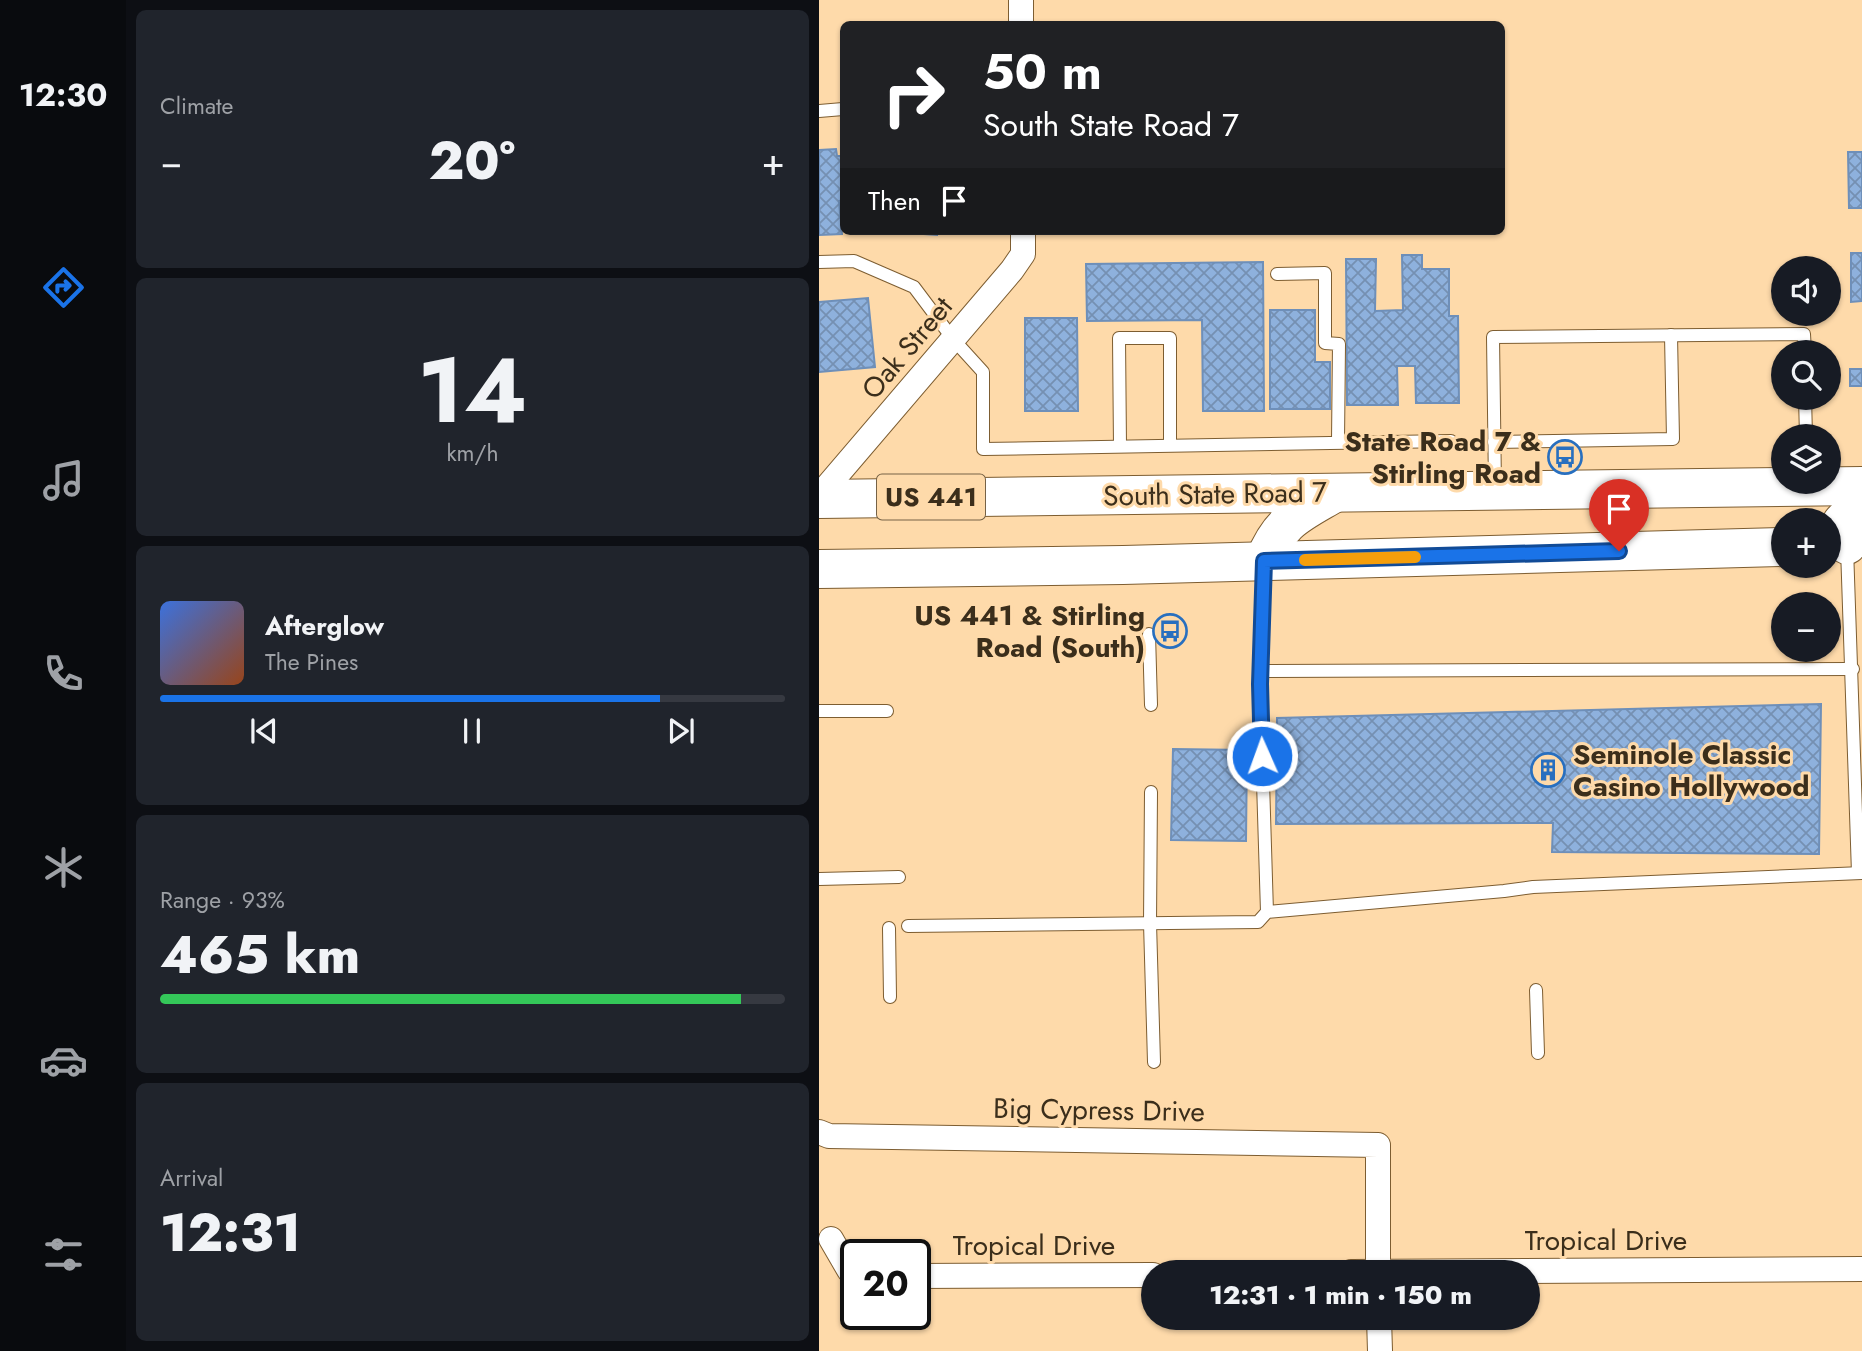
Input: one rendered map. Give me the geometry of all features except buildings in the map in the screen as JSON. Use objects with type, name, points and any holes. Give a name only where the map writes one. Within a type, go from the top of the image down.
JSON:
[{"type":"main road","name":"South State Road 7","points":[[819,498],[1495,491],[1771,485]]},
{"type":"main road","name":"South State Road 7","points":[[1841,485],[1862,486]]},
{"type":"main road","points":[[1264,561],[1273,539],[1291,518],[1334,493]]},
{"type":"main road","points":[[1846,545],[1842,522],[1862,501]]},
{"type":"main road","points":[[819,569],[1264,561],[1771,547]]},
{"type":"street","points":[[1021,0],[1021,21]]},
{"type":"street","name":"Oak Street","points":[[819,498],[1023,254],[1023,235]]},
{"type":"street","name":"Big Cypress Drive","points":[[819,1132],[829,1136],[1378,1145],[1378,1260]]},
{"type":"street","points":[[831,1239],[840,1254]]},
{"type":"street","name":"Tropical Drive","points":[[1540,1270],[1862,1269]]},
{"type":"street","name":"Tropical Drive","points":[[931,1276],[1141,1275]]},
{"type":"street","points":[[1379,1330],[1380,1351]]},
{"type":"lane","points":[[819,111],[840,109]]},
{"type":"lane","points":[[819,262],[854,261],[914,287],[982,372],[983,449],[1451,441]]},
{"type":"lane","points":[[1277,274],[1325,273],[1325,343],[1339,344],[1338,441]]},
{"type":"lane","points":[[1495,491],[1493,337],[1804,334],[1804,340]]},
{"type":"lane","points":[[1494,442],[1673,439],[1671,335]]},
{"type":"lane","points":[[1120,446],[1119,338],[1170,338],[1170,445]]},
{"type":"lane","points":[[908,926],[1258,922],[1267,912],[1533,887],[1860,873],[1846,545]]},
{"type":"lane","points":[[1264,561],[1261,671],[1267,912]]},
{"type":"lane","points":[[1149,634],[1151,705]]},
{"type":"lane","points":[[1261,671],[1853,669]]},
{"type":"lane","points":[[1853,669],[1862,701]]},
{"type":"lane","points":[[819,710],[887,711]]},
{"type":"lane","points":[[1151,792],[1150,923],[1154,1062]]},
{"type":"lane","points":[[819,879],[899,877]]},
{"type":"lane","points":[[889,929],[890,997]]},
{"type":"lane","points":[[1536,990],[1538,1053]]},
{"type":"slow traffic","points":[[1305,560],[1415,557]]},
{"type":"place","name":"State Road 7 & Stirling Road","points":[[1565,457]]},
{"type":"place","name":"US 441 & Stirling Road (South)","points":[[1170,631]]},
{"type":"place","name":"Seminole Classic Casino Hollywood","points":[[1548,770]]},
{"type":"route","points":[[1262,756],[1260,684],[1264,561],[1619,551]]}]
